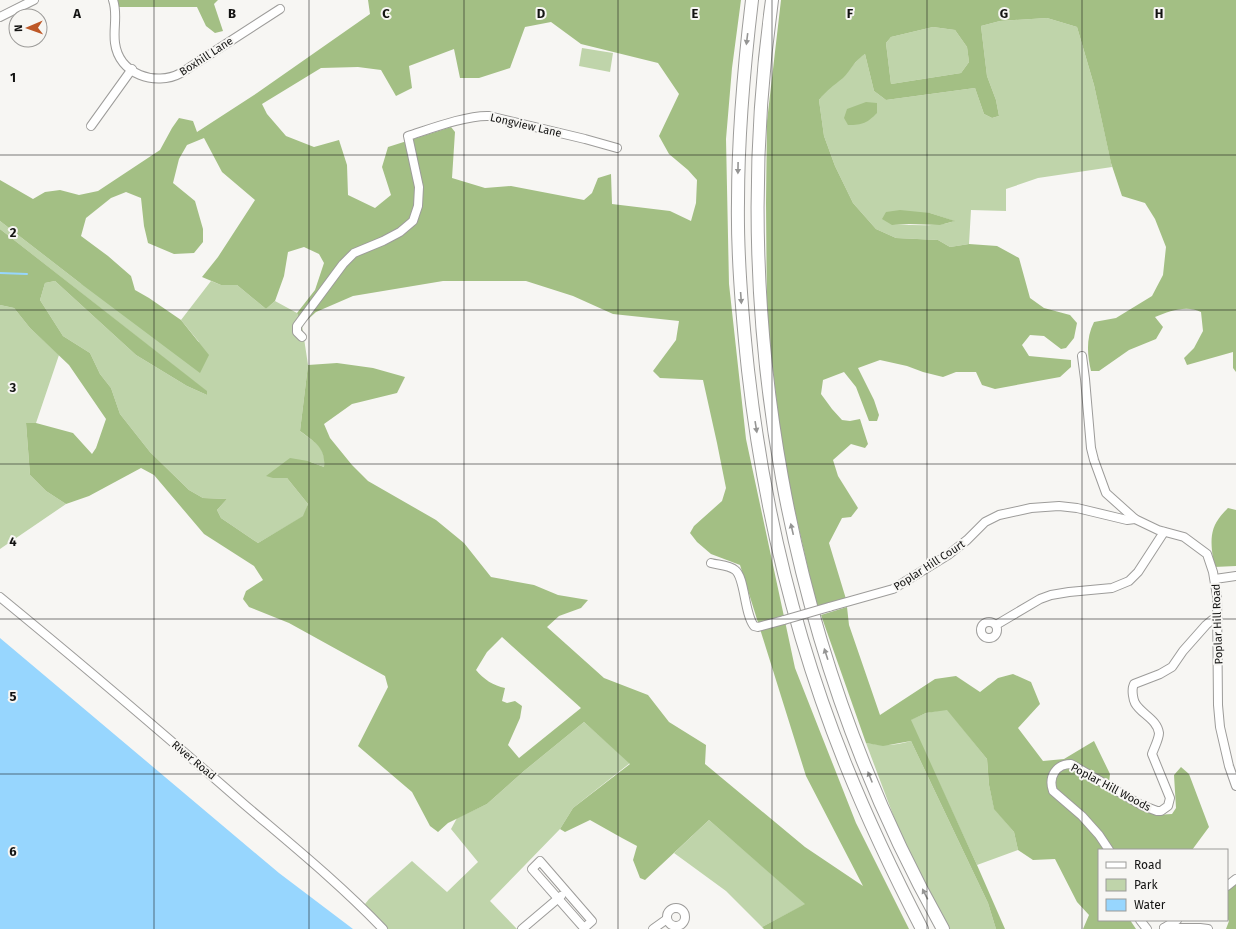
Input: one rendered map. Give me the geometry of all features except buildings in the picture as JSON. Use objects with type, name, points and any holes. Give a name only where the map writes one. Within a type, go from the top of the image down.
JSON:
[{"type":"highway","points":[[752,0],[741,107],[738,251],[743,328],[755,425],[765,483],[779,552],[790,596],[806,653],[825,708],[844,760],[870,823],[922,929]]},
{"type":"highway","points":[[772,0],[765,53],[757,204],[758,268],[761,318],[767,381],[777,451],[790,521],[803,575],[817,626],[844,710],[885,813],[908,862],[943,929]]},
{"type":"street","points":[[0,17],[34,0]]},
{"type":"street","name":"Boxhill Lane","points":[[113,0],[116,10],[114,42],[116,49],[125,64],[132,70],[140,76],[152,79],[165,79],[175,76],[280,9]]},
{"type":"street","points":[[91,126],[132,70]]},
{"type":"street","name":"Longview Lane","points":[[302,337],[297,332],[297,326],[343,264],[354,253],[383,241],[406,229],[413,221],[418,206],[418,187],[408,136],[465,119],[489,116],[584,138],[617,148]]},
{"type":"street","name":"Poplar Hill Road","points":[[1082,356],[1091,448],[1106,493],[1135,519],[1164,532],[1184,537],[1207,554],[1215,578],[1218,620],[1218,705],[1220,726],[1229,766],[1236,786]]},
{"type":"street","name":"Poplar Hill Court","points":[[711,563],[732,568],[739,574],[748,615],[754,626],[758,627],[893,589],[948,555],[967,540],[985,522],[999,515],[1031,508],[1059,506],[1078,508],[1127,520],[1135,519]]},
{"type":"street","points":[[996,625],[1040,599],[1051,595],[1112,588],[1129,581],[1138,572],[1164,532]]},
{"type":"street","points":[[1215,578],[1236,576]]},
{"type":"street","name":"River Road","points":[[0,597],[284,838],[361,907],[382,929]]},
{"type":"street","name":"Poplar Hill Woods","points":[[1107,849],[1082,816],[1053,791],[1051,786],[1052,776],[1058,768],[1071,764],[1141,805],[1157,811],[1165,809],[1168,806],[1170,798],[1152,754],[1158,732],[1152,721],[1135,702],[1133,687],[1134,684],[1160,674],[1172,666],[1206,624],[1212,620],[1218,620]]},
{"type":"street","points":[[540,861],[566,891],[592,921],[584,928],[532,868],[540,861]]},
{"type":"street","points":[[1228,885],[1236,878]]},
{"type":"street","points":[[522,929],[566,891]]},
{"type":"street","points":[[653,929],[667,919]]},
{"type":"street","points":[[1141,921],[1147,929]]},
{"type":"street","points":[[1164,929],[1176,921]]},
{"type":"street","points":[[1200,921],[1209,929]]},
{"type":"street","points":[[1164,929],[1209,929]]},
{"type":"green space","points":[[117,0],[218,0],[214,4],[223,31],[215,33],[206,26],[197,7],[119,7]]},
{"type":"green space","points":[[368,0],[741,0],[732,68],[726,139],[729,284],[746,439],[795,668],[856,823],[909,929],[764,929],[762,927],[805,904],[709,820],[645,880],[640,878],[633,860],[637,846],[590,820],[565,832],[560,829],[573,808],[630,764],[584,722],[524,771],[487,804],[448,823],[438,832],[430,826],[412,792],[358,746],[388,687],[385,676],[289,623],[249,607],[243,599],[246,591],[263,580],[254,566],[204,534],[154,475],[141,468],[89,496],[66,504],[46,491],[30,475],[26,423],[36,423],[73,433],[92,454],[96,448],[106,419],[69,365],[30,328],[14,308],[0,305],[0,229],[207,391],[207,395],[187,386],[136,355],[55,281],[45,283],[40,300],[63,336],[90,353],[100,374],[111,388],[120,414],[150,452],[189,490],[203,498],[227,499],[217,510],[221,518],[258,543],[303,516],[308,504],[287,478],[273,478],[266,476],[290,458],[308,461],[324,467],[323,454],[321,450],[314,442],[300,431],[308,365],[337,363],[373,368],[405,377],[397,393],[352,404],[324,424],[330,438],[352,465],[368,481],[436,520],[464,543],[491,577],[534,585],[558,595],[588,600],[581,608],[559,616],[547,627],[604,678],[648,695],[669,722],[706,745],[705,764],[805,847],[863,886],[806,776],[740,565],[711,554],[697,542],[690,533],[694,526],[722,501],[726,488],[703,380],[660,378],[653,371],[676,340],[679,321],[613,314],[573,296],[526,281],[443,281],[353,296],[316,312],[302,325],[297,313],[315,290],[324,263],[319,254],[304,247],[288,252],[284,276],[275,301],[266,309],[237,285],[221,285],[202,277],[218,257],[255,200],[222,172],[204,138],[187,145],[179,159],[173,183],[195,201],[203,229],[203,242],[194,253],[174,254],[148,243],[144,226],[141,198],[126,192],[111,198],[86,218],[81,236],[108,256],[131,276],[135,290],[181,320],[209,355],[200,373],[0,221],[0,180],[33,199],[45,192],[60,190],[79,195],[98,191],[160,150],[179,118],[193,121],[197,132],[257,93],[370,14]],"holes":[[[551,22],[581,44],[658,63],[679,94],[659,136],[669,154],[688,170],[697,180],[696,203],[691,221],[670,211],[612,204],[611,174],[598,178],[592,193],[584,200],[511,186],[485,188],[452,178],[455,132],[451,127],[388,147],[382,167],[391,195],[375,208],[348,195],[347,165],[339,140],[314,147],[286,136],[267,114],[262,104],[321,68],[358,67],[381,70],[396,96],[412,88],[409,66],[454,49],[460,78],[479,78],[510,68],[525,27]],[[502,637],[581,708],[519,758],[508,745],[520,718],[522,706],[515,701],[507,703],[502,701],[505,688],[489,682],[476,670],[487,652]]]},
{"type":"green space","points":[[781,0],[1236,0],[1236,372],[1233,368],[1233,352],[1187,365],[1184,358],[1194,348],[1203,331],[1201,312],[1190,309],[1172,311],[1155,317],[1163,327],[1156,339],[1129,350],[1099,371],[1091,371],[1088,340],[1094,322],[1116,318],[1152,296],[1163,275],[1166,247],[1155,219],[1145,203],[1122,196],[1111,163],[1094,85],[1077,27],[1047,18],[1000,21],[981,26],[987,76],[996,100],[999,116],[992,118],[984,114],[975,88],[886,100],[874,91],[865,54],[858,59],[843,78],[827,91],[819,100],[824,136],[835,166],[853,203],[876,229],[896,238],[938,240],[950,247],[969,244],[997,246],[1019,258],[1030,298],[1044,308],[1070,315],[1077,323],[1074,338],[1066,348],[1061,349],[1044,336],[1030,335],[1022,345],[1029,356],[1071,360],[1071,367],[1060,377],[995,389],[982,385],[976,372],[956,372],[943,377],[907,366],[880,360],[858,368],[874,400],[879,415],[877,421],[869,421],[856,387],[844,372],[823,380],[821,394],[842,420],[850,421],[860,419],[868,444],[865,448],[851,444],[833,460],[838,476],[858,508],[851,517],[842,518],[829,543],[846,599],[817,608],[784,463],[767,321],[767,121]],"holes":[[[933,27],[955,30],[967,47],[969,62],[961,73],[891,84],[886,43],[891,37]]]},
{"type":"green space","points":[[1047,18],[1077,27],[1094,85],[1112,167],[1038,178],[1006,189],[1006,211],[971,210],[969,244],[950,247],[938,240],[896,238],[876,229],[853,203],[835,166],[824,136],[819,100],[828,88],[843,77],[860,57],[865,54],[874,91],[886,100],[975,88],[984,114],[992,118],[999,116],[996,100],[987,76],[981,26],[1000,21]],"holes":[[[930,213],[954,221],[932,225],[892,225]]]},
{"type":"green space","points":[[933,27],[955,30],[967,47],[969,62],[961,73],[891,84],[886,43],[891,37]]},
{"type":"green space","points":[[582,48],[613,53],[610,72],[579,66]]},
{"type":"green space","points":[[866,102],[877,103],[877,113],[864,123],[848,125],[844,118],[847,109]]},
{"type":"green space","points":[[900,210],[930,213],[955,221],[940,225],[892,225],[882,219],[886,212]]},
{"type":"green space","points":[[0,221],[80,283],[199,342],[181,320],[211,281],[221,285],[237,285],[266,309],[275,301],[297,313],[302,325],[308,365],[300,431],[319,446],[324,455],[324,467],[308,461],[287,478],[308,504],[304,516],[258,543],[221,518],[217,510],[227,499],[203,498],[189,490],[150,452],[120,414],[111,388],[100,374],[90,353],[63,336],[40,300],[45,283],[55,281],[136,355],[187,386],[207,395],[206,391],[0,229]]},
{"type":"green space","points":[[0,305],[14,308],[30,328],[59,355],[36,423],[26,423],[30,475],[46,491],[66,504],[0,549]]},
{"type":"green space","points":[[1228,508],[1236,510],[1236,566],[1214,567],[1212,535],[1221,515]]},
{"type":"green space","points":[[847,607],[849,625],[880,715],[935,679],[956,676],[980,692],[998,678],[1013,674],[1031,682],[1040,704],[1018,728],[1043,761],[1064,759],[1094,741],[1110,774],[1108,791],[1156,815],[1172,814],[1176,808],[1174,775],[1181,767],[1189,774],[1209,827],[1193,849],[1098,849],[1098,921],[1131,921],[1136,929],[1083,929],[1089,915],[1077,902],[1055,859],[1033,860],[1018,850],[1014,832],[994,809],[989,785],[987,759],[947,710],[926,713],[911,720],[1005,929],[996,929],[988,903],[911,741],[883,746],[866,743],[821,615]]},
{"type":"green space","points":[[947,709],[987,759],[989,785],[994,808],[1014,832],[1018,850],[977,865],[910,720],[926,713]]},
{"type":"green space","points":[[584,722],[630,763],[573,808],[560,829],[490,901],[517,929],[388,929],[366,908],[365,904],[369,899],[412,861],[447,892],[478,862],[451,829],[457,818],[487,804],[524,771]]},
{"type":"green space","points":[[911,741],[988,903],[996,929],[950,929],[898,828],[866,743],[889,745]]},
{"type":"green space","points":[[709,820],[806,904],[762,927],[726,891],[674,853]]},
{"type":"green space","points":[[1236,883],[1236,929],[1226,929],[1229,921],[1228,889]]},
{"type":"water","points":[[0,638],[279,873],[353,929],[0,929]]},
{"type":"waterway","points":[[0,273],[27,274]]}]
